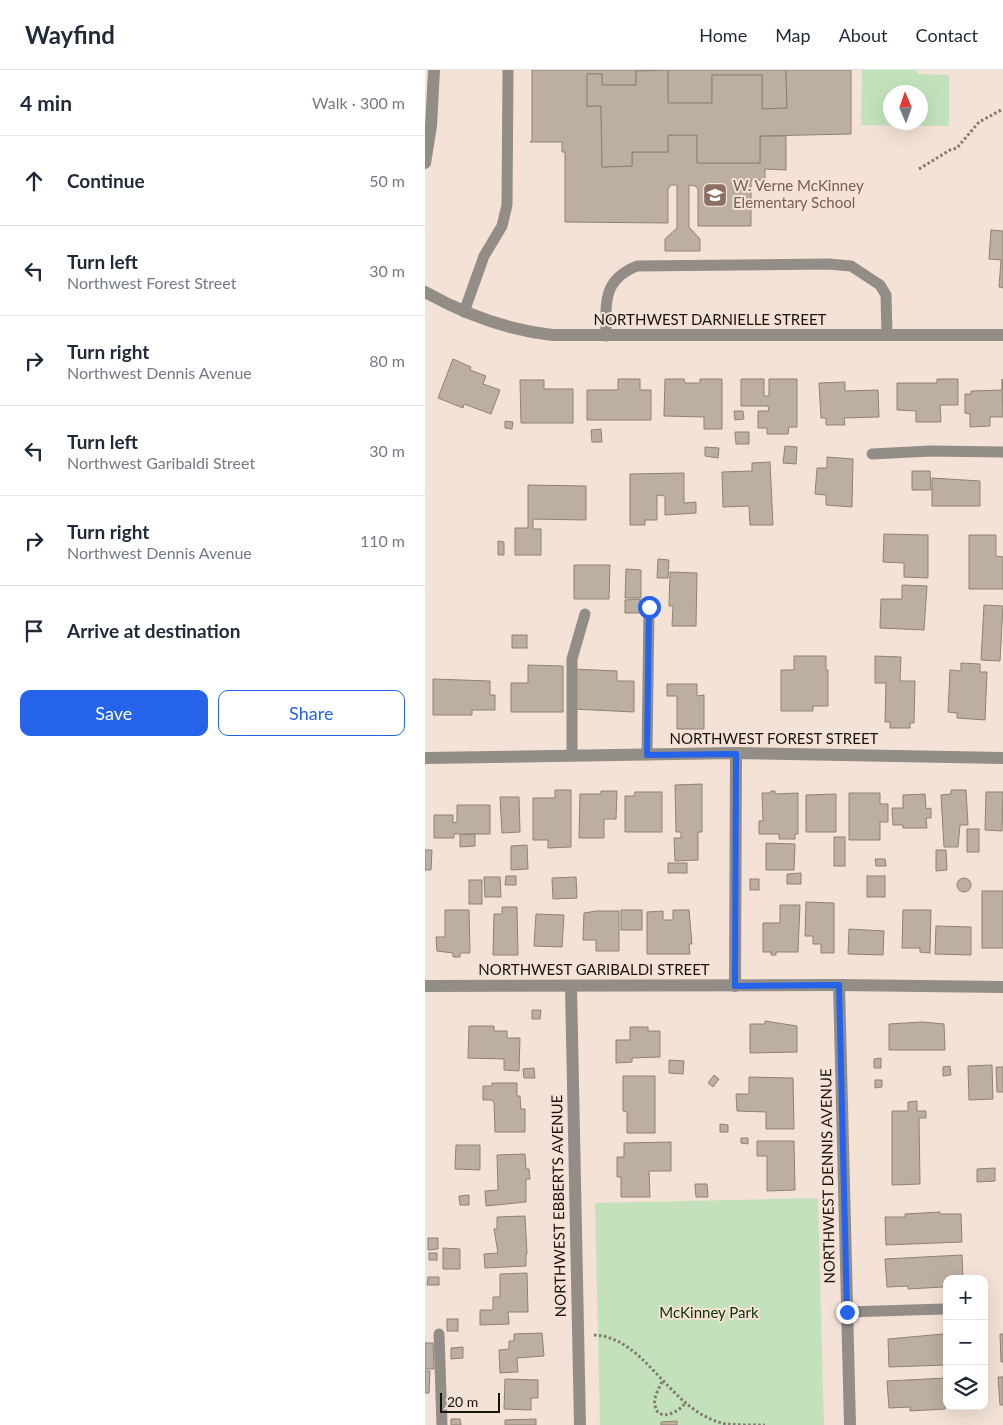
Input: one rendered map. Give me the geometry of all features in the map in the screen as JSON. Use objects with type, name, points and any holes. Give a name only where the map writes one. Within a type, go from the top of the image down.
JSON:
[{"type":"street","points":[[425,163],[431,126],[434,70]]},
{"type":"street","name":"NORTHWEST DARNIELLE STREET","points":[[425,292],[464,312],[520,331],[553,335],[1003,335]]},
{"type":"street","points":[[735,986],[736,754]]},
{"type":"street","name":"NORTHWEST FOREST STREET","points":[[425,758],[736,754],[1003,758]]},
{"type":"street","name":"NORTHWEST GARIBALDI STREET","points":[[425,986],[839,985],[1003,987]]},
{"type":"street","name":"NORTHWEST DENNIS AVENUE","points":[[839,985],[849,1425]]},
{"type":"street","name":"NORTHWEST EBBERTS AVENUE","points":[[571,987],[580,1425]]},
{"type":"lane","points":[[464,312],[484,256],[502,226],[507,205],[508,70]]},
{"type":"lane","points":[[606,336],[606,304],[611,284],[623,272],[637,266],[828,264],[851,266],[880,285],[887,295],[887,335]]},
{"type":"lane","points":[[872,454],[929,451],[1003,452]]},
{"type":"lane","points":[[647,755],[649,607]]},
{"type":"lane","points":[[572,756],[572,659],[585,614]]},
{"type":"lane","points":[[847,1312],[943,1309]]},
{"type":"lane","points":[[439,1334],[442,1425]]},
{"type":"path","points":[[919,169],[950,150],[957,148],[979,122],[1003,109]]},
{"type":"path","points":[[591,1335],[617,1339],[633,1350],[662,1382],[685,1402],[709,1417],[725,1424],[765,1425]]},
{"type":"path","points":[[662,1382],[656,1397],[655,1405],[657,1411],[663,1414],[673,1414],[681,1410],[685,1402]]},
{"type":"green space","points":[[862,70],[916,70],[918,74],[949,75],[949,126],[928,126],[928,85],[883,85],[883,125],[861,125]]},
{"type":"green space","name":"McKinney Park","points":[[818,1198],[824,1425],[600,1425],[595,1203]]},
{"type":"building","points":[[532,70],[668,70],[636,71],[636,85],[602,85],[602,74],[587,74],[587,106],[601,106],[602,167],[632,166],[632,152],[668,152],[668,135],[697,135],[697,163],[760,163],[760,136],[786,136],[786,170],[765,169],[765,180],[751,180],[751,226],[698,226],[698,189],[695,186],[689,185],[689,227],[700,239],[700,251],[665,251],[665,239],[677,228],[677,185],[671,185],[668,189],[668,223],[565,222],[565,152],[562,152],[562,142],[530,142],[532,141]]},
{"type":"building","points":[[668,70],[786,70],[787,108],[762,109],[762,75],[712,75],[712,103],[668,103]]},
{"type":"building","points":[[668,70],[668,103],[712,103],[712,75],[762,75],[762,109],[787,108],[786,70],[851,70],[851,134],[760,136],[760,163],[697,163],[697,135],[668,135],[668,152],[632,152],[632,166],[602,167],[601,106],[587,106],[587,74],[602,74],[602,85],[636,85],[636,71]]},
{"type":"building","points":[[991,230],[1003,231],[1003,288],[999,287],[1001,260],[989,259]]},
{"type":"building","points":[[453,359],[471,367],[470,370],[486,376],[483,384],[500,390],[491,414],[464,404],[463,408],[438,398]]},
{"type":"building","points":[[618,379],[640,379],[640,390],[651,390],[651,420],[587,420],[587,390],[618,390]]},
{"type":"building","points":[[665,379],[684,379],[685,383],[700,383],[700,379],[722,379],[722,429],[704,429],[704,417],[664,416]]},
{"type":"building","points":[[741,379],[764,379],[764,396],[769,396],[769,379],[797,379],[797,427],[789,427],[788,434],[767,434],[767,428],[758,428],[758,411],[769,411],[768,406],[741,406]]},
{"type":"building","points":[[937,379],[958,379],[958,405],[940,405],[941,422],[916,422],[916,411],[897,410],[897,383],[937,383]]},
{"type":"building","points":[[1002,379],[1003,417],[990,417],[990,426],[970,427],[970,414],[965,413],[965,394],[971,394],[971,391],[1002,390]]},
{"type":"building","points":[[520,380],[544,380],[544,389],[573,389],[573,423],[521,423]]},
{"type":"building","points":[[845,382],[845,391],[878,390],[879,417],[844,418],[845,425],[826,425],[826,418],[821,418],[819,383]]},
{"type":"building","points":[[734,411],[743,411],[744,419],[735,420]]},
{"type":"building","points":[[505,421],[513,422],[512,429],[505,428]]},
{"type":"building","points":[[601,429],[602,442],[592,442],[591,430]]},
{"type":"building","points":[[735,432],[749,432],[749,444],[736,444]]},
{"type":"building","points":[[785,446],[797,447],[796,464],[783,463]]},
{"type":"building","points":[[705,447],[719,448],[718,458],[705,456]]},
{"type":"building","points":[[827,457],[853,459],[852,507],[826,505],[826,495],[815,494],[817,468],[827,468]]},
{"type":"building","points":[[770,462],[773,525],[750,525],[749,506],[723,507],[722,472],[752,471],[752,463]]},
{"type":"building","points":[[912,471],[930,471],[931,490],[912,490]]},
{"type":"building","points":[[684,473],[684,503],[696,502],[696,513],[665,515],[665,496],[657,495],[657,520],[645,520],[645,525],[630,525],[630,474]]},
{"type":"building","points":[[932,478],[980,481],[980,506],[932,506]]},
{"type":"building","points":[[528,485],[586,486],[586,520],[533,519],[533,529],[541,529],[541,555],[515,555],[515,528],[528,528]]},
{"type":"building","points":[[884,534],[928,535],[928,578],[904,577],[904,563],[883,562]]},
{"type":"building","points":[[969,535],[996,535],[996,556],[1003,557],[1003,589],[969,589]]},
{"type":"building","points":[[498,541],[504,542],[504,555],[498,555]]},
{"type":"building","points":[[658,559],[669,560],[668,578],[657,578]]},
{"type":"building","points":[[574,565],[610,565],[609,599],[574,599]]},
{"type":"building","points":[[626,569],[641,570],[641,598],[625,598]]},
{"type":"building","points":[[670,572],[697,573],[696,626],[672,626],[673,606],[669,606]]},
{"type":"building","points":[[902,585],[927,586],[924,630],[880,628],[881,599],[902,599]]},
{"type":"building","points":[[640,599],[640,613],[625,613],[625,600]]},
{"type":"building","points":[[984,605],[1003,606],[1000,661],[981,660]]},
{"type":"building","points":[[512,635],[527,635],[527,648],[512,648]]},
{"type":"building","points":[[794,656],[826,656],[828,706],[813,706],[813,711],[781,711],[781,670],[794,670]]},
{"type":"building","points":[[875,656],[901,657],[900,681],[915,681],[914,723],[910,723],[910,728],[890,728],[890,722],[885,722],[886,683],[875,683]]},
{"type":"building","points":[[961,663],[980,664],[980,672],[987,672],[985,720],[957,718],[957,713],[948,712],[950,670],[961,671]]},
{"type":"building","points":[[528,665],[563,666],[563,712],[511,712],[511,683],[528,683]]},
{"type":"building","points":[[573,669],[617,671],[617,681],[634,681],[634,712],[573,709]]},
{"type":"building","points":[[433,679],[490,681],[490,695],[495,695],[495,710],[472,710],[472,715],[433,715]]},
{"type":"building","points":[[667,684],[697,684],[697,696],[704,695],[704,729],[677,729],[677,696],[667,696]]},
{"type":"building","points":[[702,784],[702,832],[698,832],[698,860],[675,861],[674,838],[681,838],[681,832],[676,832],[675,785]]},
{"type":"building","points":[[555,790],[571,790],[571,847],[548,848],[548,840],[533,840],[533,798],[555,798]]},
{"type":"building","points":[[951,790],[966,790],[968,825],[960,825],[958,847],[944,847],[941,795],[951,794]]},
{"type":"building","points":[[601,791],[617,791],[616,819],[604,819],[604,838],[579,838],[580,794],[601,794]]},
{"type":"building","points":[[775,791],[775,794],[798,793],[798,834],[795,834],[795,839],[779,839],[779,834],[759,834],[759,821],[763,821],[762,793],[770,793]]},
{"type":"building","points":[[635,792],[662,792],[662,832],[625,832],[625,796],[634,796]]},
{"type":"building","points":[[986,792],[1003,792],[1002,831],[985,830]]},
{"type":"building","points":[[849,793],[880,793],[880,804],[888,804],[888,822],[880,822],[880,840],[849,840]]},
{"type":"building","points":[[836,794],[836,832],[806,832],[806,795]]},
{"type":"building","points":[[925,794],[926,809],[931,808],[931,818],[926,818],[927,828],[903,828],[903,825],[893,825],[892,808],[903,808],[903,795]]},
{"type":"building","points":[[500,797],[519,797],[520,832],[502,833]]},
{"type":"building","points":[[457,805],[490,805],[490,834],[454,834],[454,838],[434,838],[434,815],[453,815],[453,823],[457,822]]},
{"type":"building","points":[[967,829],[979,829],[979,852],[967,852]]},
{"type":"building","points":[[475,834],[475,846],[460,847],[460,835]]},
{"type":"building","points":[[834,837],[845,837],[845,866],[834,866]]},
{"type":"building","points":[[766,843],[795,844],[794,870],[766,870]]},
{"type":"building","points":[[527,845],[528,869],[511,870],[511,846]]},
{"type":"building","points":[[425,850],[432,850],[431,870],[425,870]]},
{"type":"building","points":[[936,850],[946,850],[947,870],[936,871]]},
{"type":"building","points":[[875,859],[885,859],[886,866],[876,866]]},
{"type":"building","points":[[668,863],[687,863],[687,873],[668,873]]},
{"type":"building","points":[[801,873],[801,884],[787,884],[787,874]]},
{"type":"building","points":[[506,876],[516,876],[516,885],[505,885]]},
{"type":"building","points":[[867,876],[885,876],[885,897],[867,897]]},
{"type":"building","points":[[484,877],[500,877],[501,897],[485,897]]},
{"type":"building","points":[[576,877],[577,898],[553,899],[552,878]]},
{"type":"building","points":[[964,878],[969,880],[971,885],[969,890],[964,892],[959,890],[957,885],[959,880]]},
{"type":"building","points":[[750,879],[759,879],[759,890],[750,890]]},
{"type":"building","points":[[469,880],[482,880],[482,904],[469,904]]},
{"type":"building","points":[[982,891],[1003,891],[1003,948],[982,948]]},
{"type":"building","points":[[806,902],[834,903],[834,953],[821,953],[821,944],[813,944],[813,936],[805,936]]},
{"type":"building","points":[[780,905],[800,905],[798,952],[776,952],[776,955],[771,955],[771,952],[763,952],[763,923],[780,923]]},
{"type":"building","points":[[502,907],[517,907],[518,955],[493,955],[494,914],[502,914]]},
{"type":"building","points":[[445,910],[469,910],[470,953],[460,953],[460,957],[453,957],[453,953],[437,951],[436,937],[445,937]]},
{"type":"building","points":[[621,910],[642,910],[642,930],[621,930]]},
{"type":"building","points":[[673,910],[689,910],[692,944],[689,944],[690,954],[647,954],[647,912],[663,911],[663,920],[673,920]]},
{"type":"building","points":[[903,910],[931,910],[930,953],[920,952],[920,948],[902,948]]},
{"type":"building","points":[[619,911],[619,951],[596,951],[596,940],[583,940],[584,913]]},
{"type":"building","points":[[536,914],[564,915],[562,947],[534,946]]},
{"type":"building","points":[[936,926],[971,927],[971,955],[935,954]]},
{"type":"building","points":[[849,929],[884,931],[883,955],[848,954]]},
{"type":"building","points":[[532,1010],[541,1010],[540,1019],[532,1019]]},
{"type":"building","points":[[765,1021],[797,1026],[797,1052],[750,1053],[750,1024],[765,1024]]},
{"type":"building","points":[[922,1022],[944,1024],[945,1050],[889,1050],[889,1024]]},
{"type":"building","points":[[469,1026],[494,1026],[494,1031],[507,1031],[507,1038],[520,1038],[519,1071],[504,1070],[504,1059],[468,1058]]},
{"type":"building","points":[[630,1027],[648,1027],[648,1031],[660,1031],[660,1057],[632,1058],[632,1062],[616,1063],[616,1040],[630,1040]]},
{"type":"building","points":[[881,1058],[881,1068],[874,1068],[874,1059]]},
{"type":"building","points":[[669,1060],[684,1061],[683,1074],[669,1073]]},
{"type":"building","points":[[992,1065],[993,1099],[969,1100],[968,1066]]},
{"type":"building","points":[[950,1066],[951,1075],[943,1076],[943,1067]]},
{"type":"building","points":[[996,1067],[1003,1067],[1003,1092],[997,1092]]},
{"type":"building","points":[[534,1068],[535,1078],[524,1078],[523,1069]]},
{"type":"building","points":[[714,1075],[719,1079],[713,1087],[708,1083]]},
{"type":"building","points":[[623,1076],[655,1076],[655,1133],[627,1133],[627,1112],[623,1111]]},
{"type":"building","points":[[749,1077],[793,1078],[794,1129],[766,1129],[766,1112],[737,1111],[736,1094],[749,1094]]},
{"type":"building","points":[[875,1080],[882,1080],[882,1087],[875,1088]]},
{"type":"building","points":[[492,1083],[517,1083],[517,1096],[520,1096],[521,1109],[525,1109],[525,1132],[495,1132],[494,1103],[492,1100],[483,1100],[483,1086],[492,1086]]},
{"type":"building","points":[[917,1101],[917,1111],[926,1111],[926,1118],[919,1118],[920,1184],[892,1185],[892,1111],[908,1111],[908,1102]]},
{"type":"building","points":[[720,1124],[728,1125],[728,1132],[720,1132]]},
{"type":"building","points":[[741,1138],[748,1138],[748,1144],[741,1143]]},
{"type":"building","points":[[757,1141],[794,1141],[795,1190],[767,1191],[767,1156],[757,1156]]},
{"type":"building","points":[[671,1142],[671,1171],[649,1171],[650,1197],[621,1197],[621,1177],[617,1177],[617,1157],[624,1157],[624,1143]]},
{"type":"building","points":[[456,1145],[480,1145],[480,1170],[455,1169]]},
{"type":"building","points":[[525,1154],[526,1169],[529,1169],[530,1179],[526,1179],[526,1202],[486,1206],[485,1191],[498,1190],[497,1155]]},
{"type":"building","points":[[995,1168],[995,1181],[977,1182],[977,1169]]},
{"type":"building","points":[[695,1184],[707,1184],[708,1197],[696,1197]]},
{"type":"building","points":[[469,1195],[469,1205],[460,1205],[459,1196]]},
{"type":"building","points":[[940,1212],[940,1214],[961,1214],[962,1242],[886,1245],[885,1217],[905,1217],[905,1214]]},
{"type":"building","points":[[525,1216],[526,1266],[485,1268],[484,1254],[498,1253],[494,1229],[497,1229],[497,1217]]},
{"type":"building","points":[[428,1238],[438,1238],[438,1249],[428,1250]]},
{"type":"building","points":[[443,1248],[460,1249],[460,1269],[443,1269]]},
{"type":"building","points":[[429,1253],[437,1253],[437,1260],[429,1260]]},
{"type":"building","points":[[962,1255],[963,1275],[943,1275],[943,1287],[908,1289],[908,1286],[887,1287],[885,1259]]},
{"type":"building","points":[[527,1273],[528,1312],[508,1312],[509,1324],[480,1325],[480,1310],[493,1310],[493,1297],[500,1297],[500,1274]]},
{"type":"building","points":[[428,1277],[439,1277],[439,1285],[427,1285]]},
{"type":"building","points":[[447,1319],[458,1319],[458,1331],[447,1331]]},
{"type":"building","points":[[542,1333],[544,1356],[517,1358],[518,1372],[500,1373],[499,1350],[509,1349],[509,1341],[514,1341],[514,1334]]},
{"type":"building","points":[[943,1334],[943,1365],[889,1367],[888,1339]]},
{"type":"building","points":[[1000,1334],[1003,1334],[1003,1362],[1001,1362]]},
{"type":"building","points":[[425,1343],[433,1343],[434,1369],[425,1369]]},
{"type":"building","points":[[463,1347],[463,1358],[451,1359],[451,1348]]},
{"type":"building","points":[[425,1371],[430,1371],[429,1393],[425,1393]]},
{"type":"building","points":[[998,1377],[1003,1377],[1003,1405],[1000,1405]]},
{"type":"building","points":[[943,1378],[943,1409],[910,1411],[910,1407],[889,1408],[887,1381]]},
{"type":"building","points":[[505,1379],[538,1380],[538,1398],[531,1398],[531,1410],[504,1409]]},
{"type":"building","points":[[451,1419],[460,1419],[461,1425],[451,1425]]},
{"type":"building","points":[[536,1419],[536,1425],[505,1425],[505,1420]]},
{"type":"building","points":[[677,1421],[677,1425],[661,1425],[661,1422]]},
{"type":"place","name":"W. Verne McKinney Elementary School","points":[[715,195]]},
{"type":"route","points":[[649,607],[646,678],[647,755],[736,754],[735,986],[839,985],[847,1312]]}]
